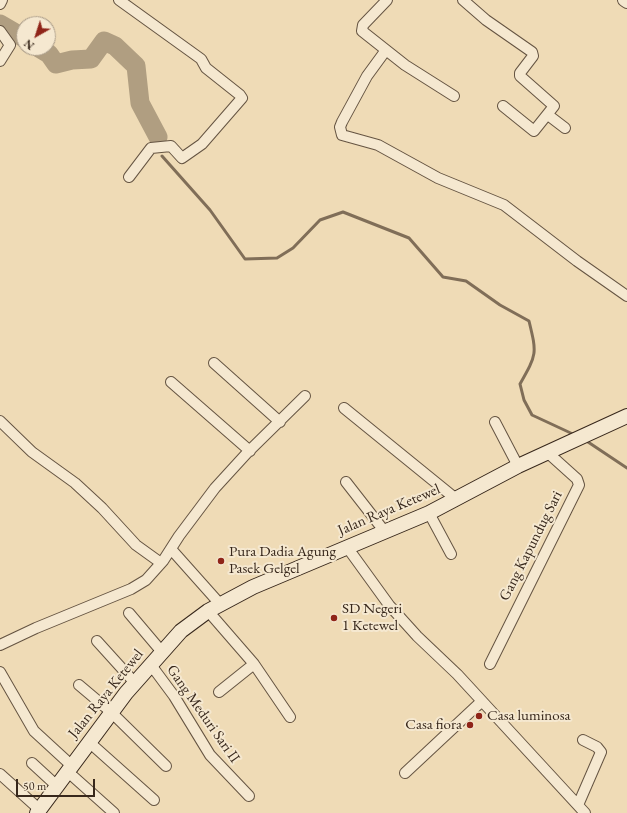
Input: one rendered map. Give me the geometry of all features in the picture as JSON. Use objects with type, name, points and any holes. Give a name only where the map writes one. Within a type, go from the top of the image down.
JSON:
[{"type":"main road","name":"Jalan Raya Ketewel","points":[[39,811],[111,712],[135,683],[189,624],[208,611],[253,587],[347,546],[429,513],[518,466],[627,416]]},
{"type":"street","points":[[0,4],[2,0]]},
{"type":"street","points":[[119,0],[201,59],[206,68],[242,98],[202,144],[182,158],[171,146],[151,148],[130,177]]},
{"type":"street","points":[[387,0],[361,29],[405,65],[454,96]]},
{"type":"street","points":[[463,0],[486,20],[532,52],[533,56],[520,74],[554,106],[536,130],[532,131],[503,106]]},
{"type":"street","points":[[0,31],[10,45],[0,61]]},
{"type":"street","points":[[386,50],[367,76],[342,122],[340,127],[342,135],[378,145],[438,178],[504,205],[577,261],[627,296]]},
{"type":"street","points":[[548,115],[565,128]]},
{"type":"street","points":[[214,363],[280,422]]},
{"type":"street","points":[[171,382],[250,451]]},
{"type":"street","points":[[0,645],[36,628],[131,589],[150,577],[215,488],[305,396]]},
{"type":"street","points":[[344,408],[456,499]]},
{"type":"street","points":[[0,421],[32,452],[75,483],[102,508],[136,545],[161,563]]},
{"type":"street","points":[[495,422],[518,466]]},
{"type":"street","name":"Gang Kapundug Sari","points":[[490,664],[579,484],[577,479],[547,452]]},
{"type":"street","points":[[346,482],[385,532]]},
{"type":"street","points":[[429,513],[451,554]]},
{"type":"street","points":[[347,546],[389,605],[482,701],[585,813]]},
{"type":"street","points":[[171,549],[220,604]]},
{"type":"street","points":[[208,611],[254,664],[290,717]]},
{"type":"street","points":[[129,613],[162,652]]},
{"type":"street","points":[[97,641],[135,683]]},
{"type":"street","points":[[218,692],[254,664]]},
{"type":"street","name":"Gang Meduri Sari II","points":[[151,665],[174,696],[210,755],[248,796]]},
{"type":"street","points":[[0,672],[34,731],[114,812]]},
{"type":"street","points":[[79,685],[111,712],[166,766]]},
{"type":"street","points":[[405,773],[482,701]]},
{"type":"street","points":[[578,805],[601,752],[597,747],[583,740]]},
{"type":"street","points":[[89,742],[154,800]]},
{"type":"street","points":[[32,763],[57,786]]},
{"type":"street","points":[[0,774],[39,811]]},
{"type":"waterway","points":[[0,24],[16,33]]},
{"type":"waterway","points":[[50,56],[56,64],[72,60],[91,59],[104,41],[115,46],[136,66],[140,103],[158,137]]},
{"type":"waterway","points":[[162,156],[210,210],[245,259],[277,258],[293,248],[320,220],[343,212],[409,238],[443,277],[466,281],[500,305],[529,321],[534,354],[530,366],[520,384],[524,400],[532,415],[575,435]]},
{"type":"waterway","points":[[585,440],[627,468]]},
{"type":"place","name":"Pura Dadia Agung Pasek Gelgel","points":[[221,561]]},
{"type":"place","name":"SD Negeri 1 Ketewel","points":[[334,618]]},
{"type":"place","name":"Casa luminosa","points":[[479,716]]},
{"type":"place","name":"Casa fiora","points":[[470,725]]}]
